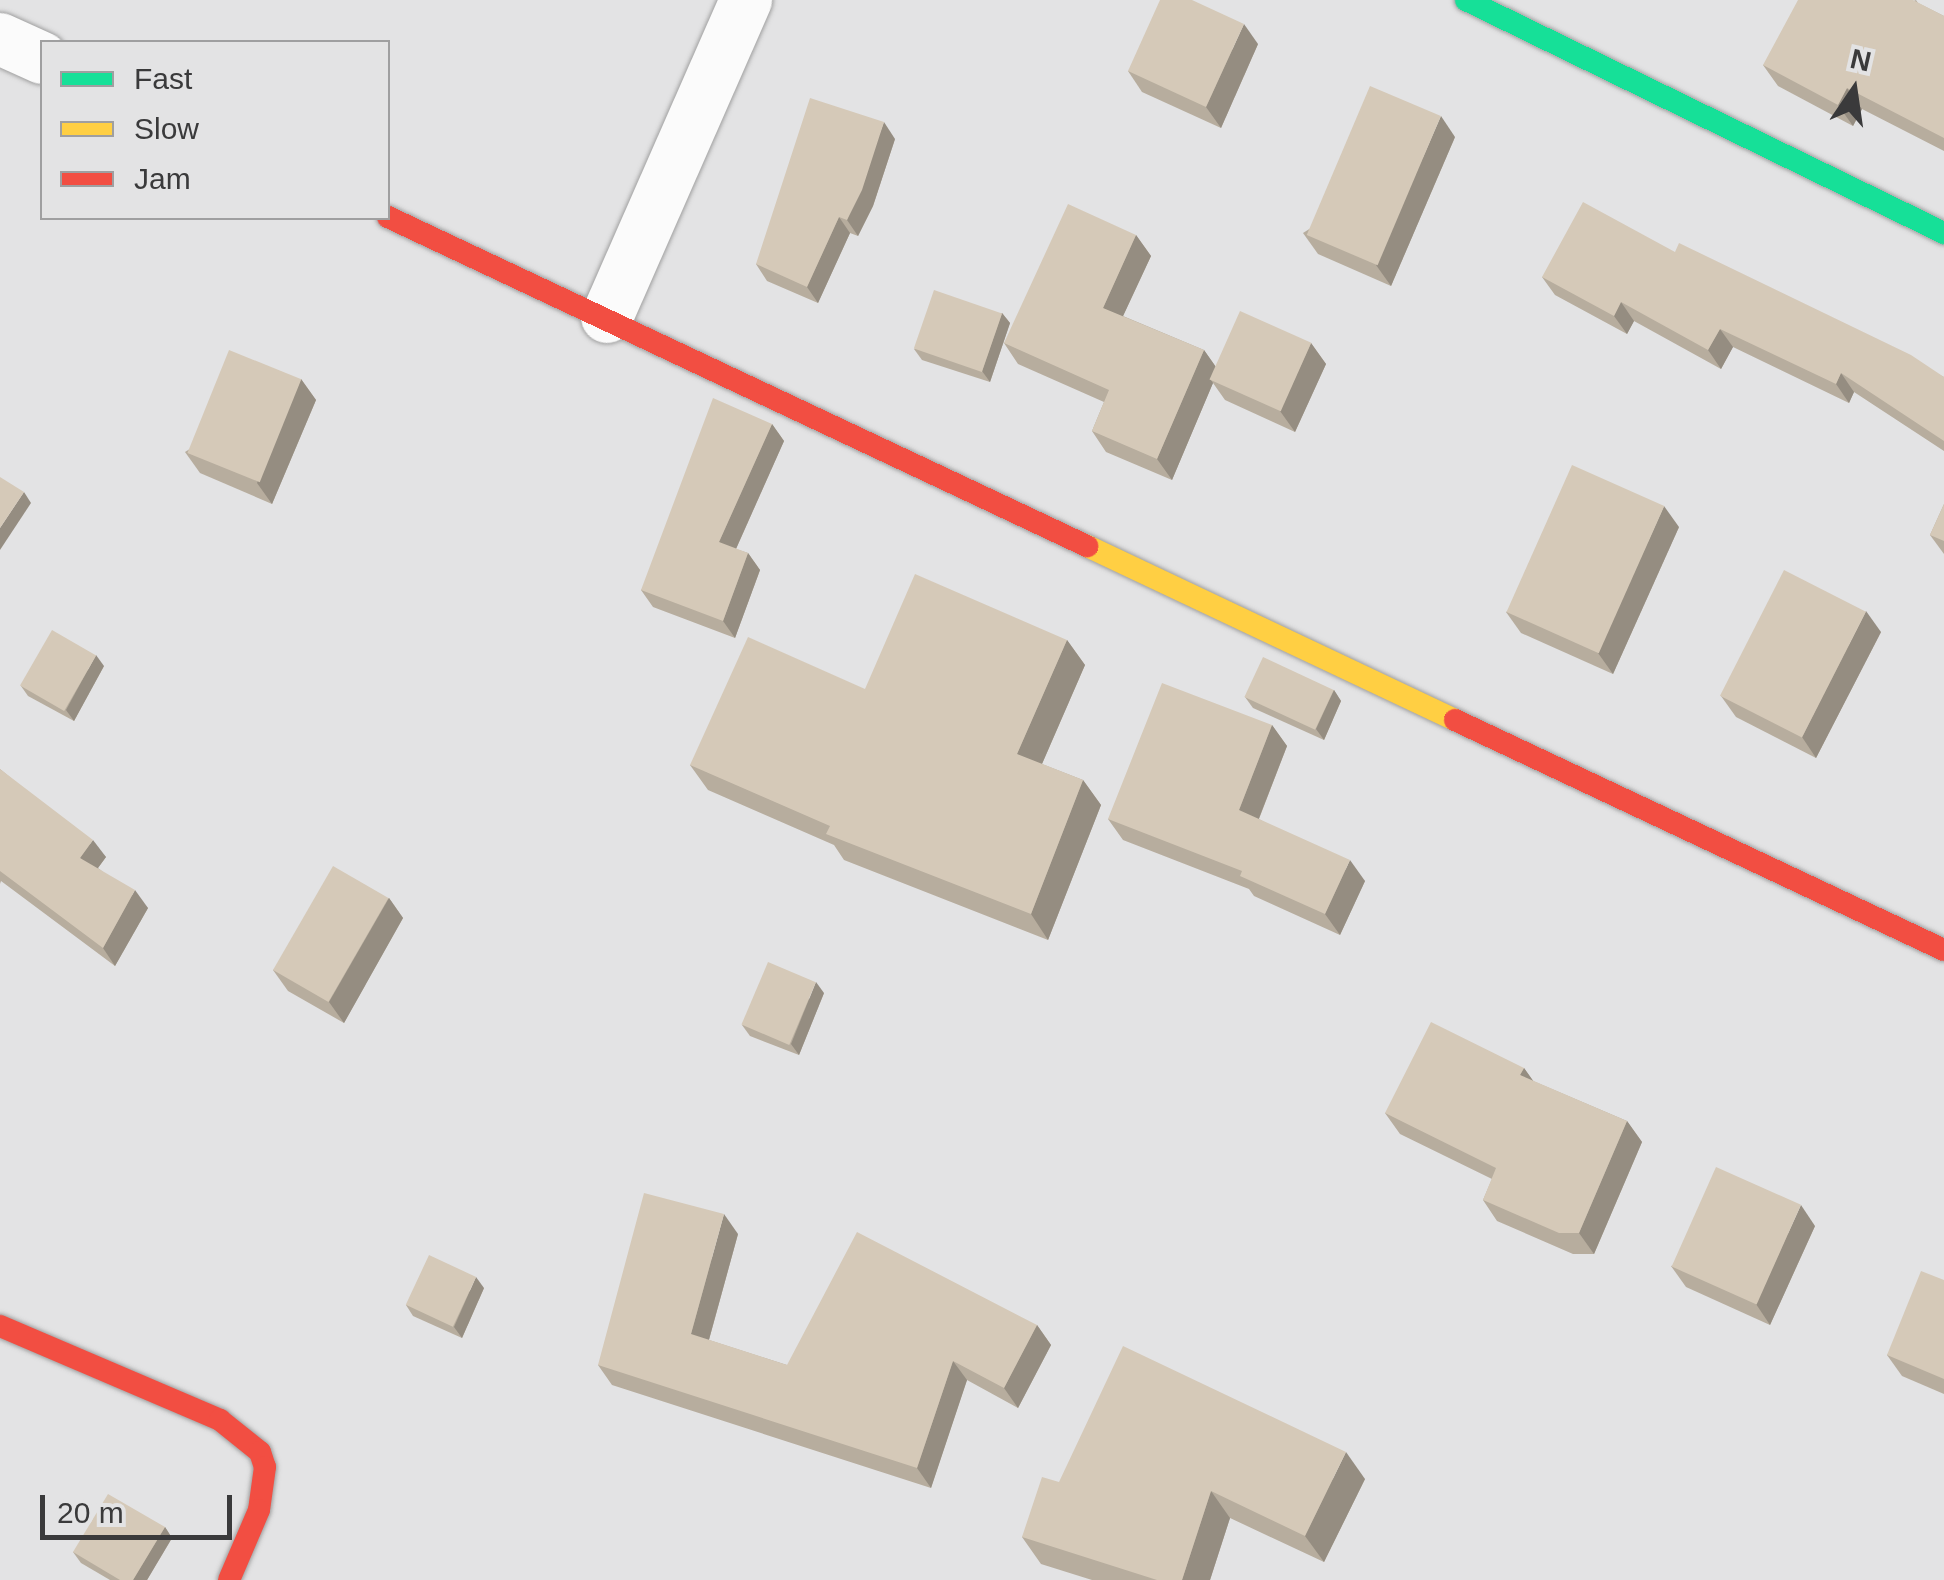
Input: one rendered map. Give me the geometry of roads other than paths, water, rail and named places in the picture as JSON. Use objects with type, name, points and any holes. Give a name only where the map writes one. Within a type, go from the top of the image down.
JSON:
[{"type":"street","points":[[608,317],[746,0]]},
{"type":"street","points":[[1466,0],[1944,233]]},
{"type":"street","points":[[0,39],[40,57]]},
{"type":"street","points":[[390,219],[608,317],[1944,950]]},
{"type":"street","points":[[0,1326],[220,1420],[260,1452],[265,1468],[259,1510],[229,1580]]}]
